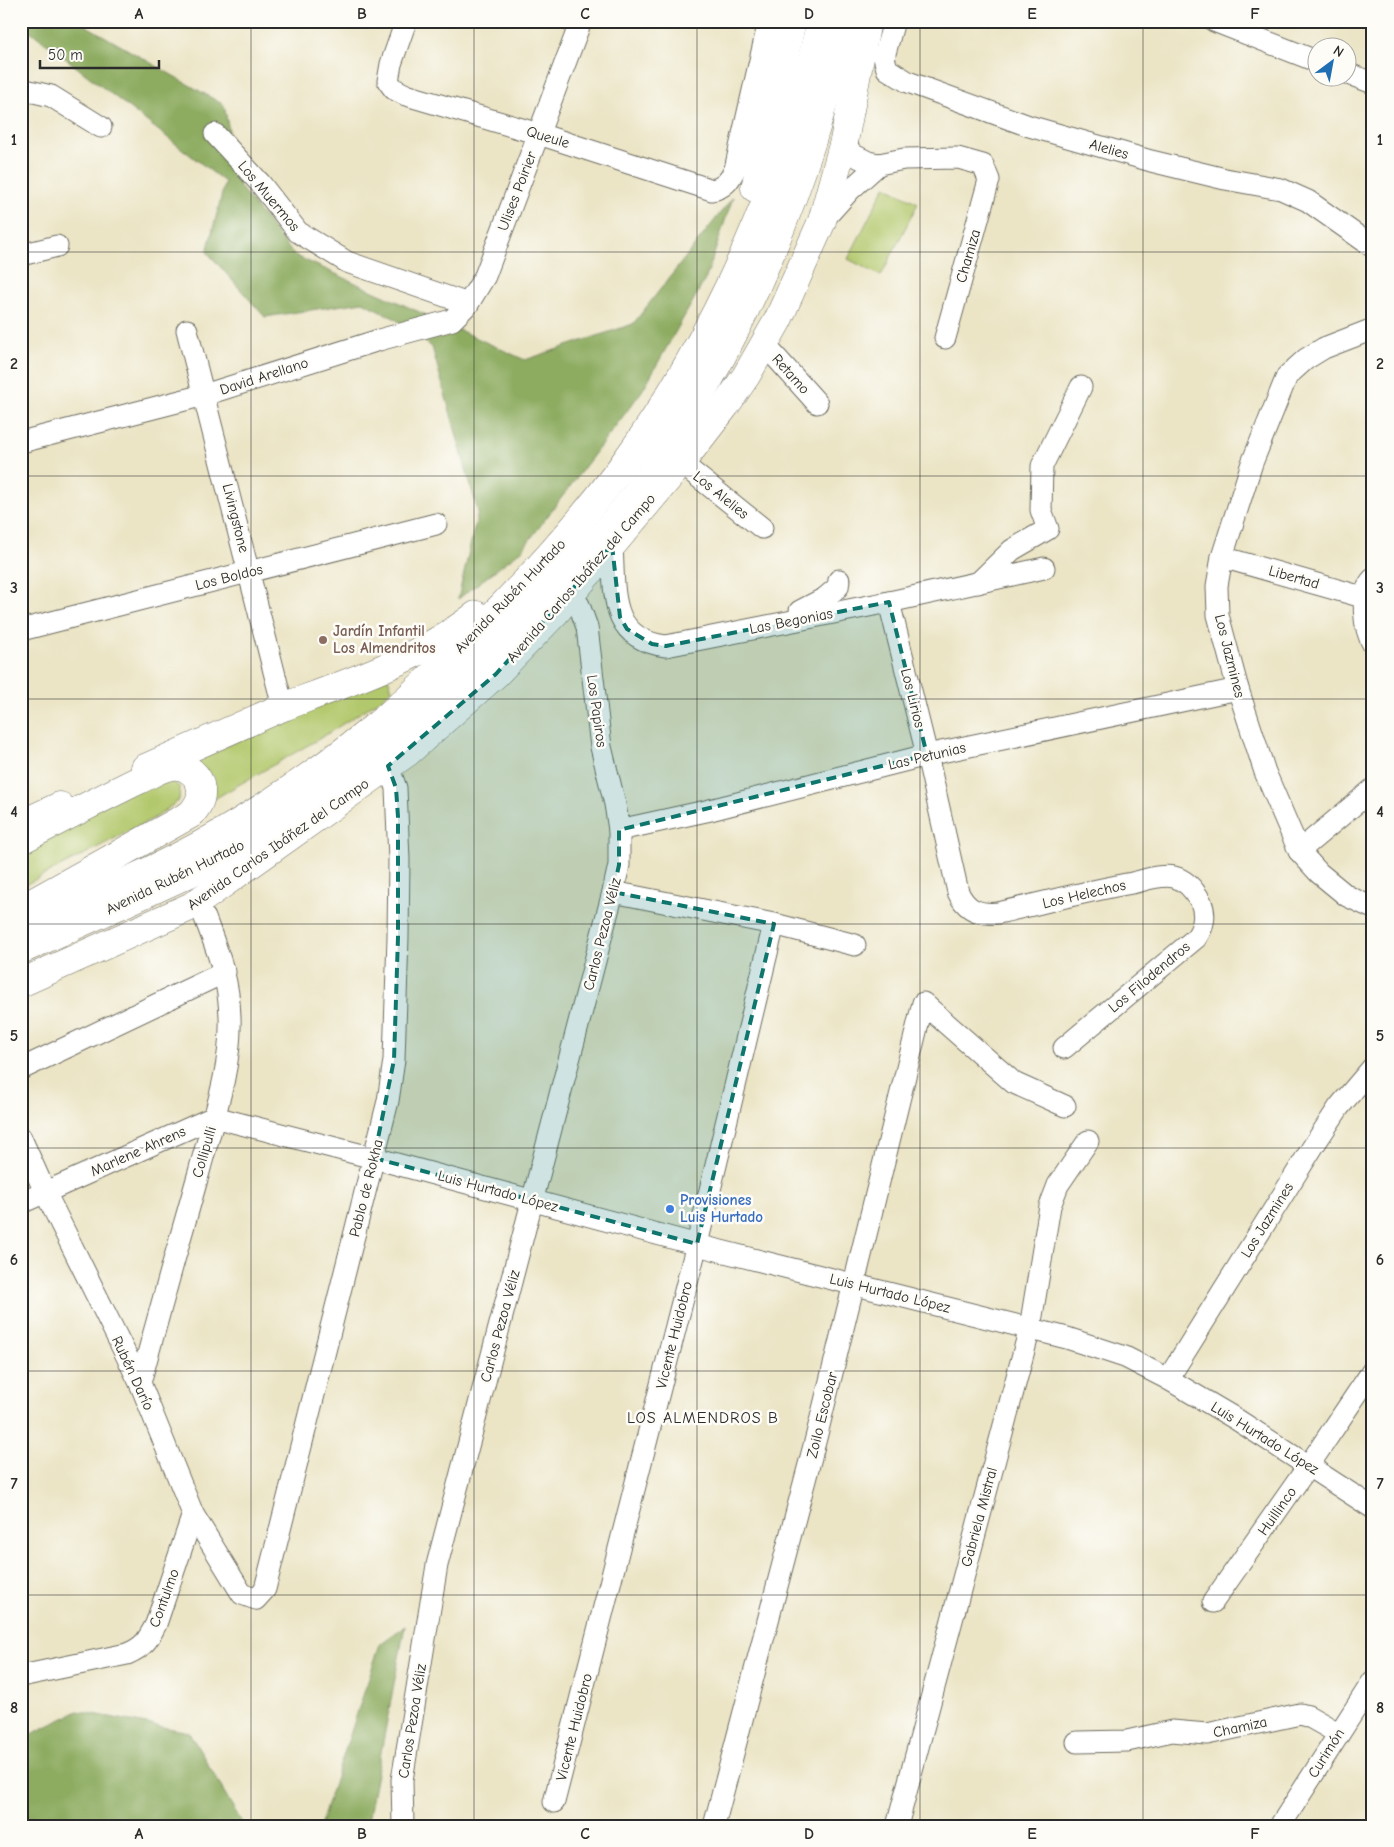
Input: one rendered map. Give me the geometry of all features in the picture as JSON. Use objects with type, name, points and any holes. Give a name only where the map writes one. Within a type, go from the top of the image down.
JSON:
[{"type":"main road","points":[[720,304],[760,171],[792,21]]},
{"type":"main road","points":[[720,304],[754,229],[783,156],[806,85],[821,21]]},
{"type":"main road","name":"Avenida Rubén Hurtado","points":[[21,950],[188,874],[231,852],[293,813],[337,783],[418,721],[509,636],[555,588],[620,514],[670,445],[722,354],[761,275],[796,186],[823,105],[844,21]]},
{"type":"main road","name":"Avenida Carlos Ibáñez del Campo","points":[[21,983],[192,906],[408,752],[496,674],[570,595],[726,406],[765,345],[790,295],[822,221],[844,141],[867,21]]},
{"type":"main road","name":"Avenida Rubén Hurtado","points":[[21,929],[137,877],[194,848],[249,816],[313,774],[360,740],[400,706],[490,619],[558,547],[634,450],[690,361],[720,304]]},
{"type":"main road","points":[[21,824],[283,707],[362,678],[400,661],[449,634],[495,600],[558,547]]},
{"type":"main road","points":[[21,840],[105,796],[166,768],[180,766],[186,768],[192,772],[199,782],[201,796],[196,809],[191,814],[21,909]]},
{"type":"street","name":"Queule","points":[[406,21],[391,64],[388,81],[394,89],[406,95],[539,134],[712,190],[720,188],[726,183],[735,169],[769,21]]},
{"type":"street","name":"Ulises Poirier","points":[[484,276],[581,21]]},
{"type":"street","name":"Alelies","points":[[894,21],[884,57],[887,69],[908,82],[1029,126],[1225,180],[1281,189],[1308,201],[1373,247]]},
{"type":"street","points":[[1214,21],[1306,57]]},
{"type":"street","points":[[1356,77],[1373,83]]},
{"type":"street","points":[[21,89],[52,96],[101,127]]},
{"type":"street","name":"Los Muermos","points":[[215,134],[260,183],[298,232],[347,262],[468,304]]},
{"type":"street","points":[[844,141],[852,154],[868,162],[879,164]]},
{"type":"street","name":"Chamiza","points":[[879,164],[904,159],[958,158],[983,165],[987,174],[989,180],[945,338]]},
{"type":"street","points":[[822,221],[850,190],[879,164]]},
{"type":"street","points":[[21,255],[57,246]]},
{"type":"street","name":"David Arellano","points":[[21,442],[204,395],[379,340],[452,320],[468,304],[484,276]]},
{"type":"street","name":"Los Jazmines","points":[[1373,329],[1324,348],[1306,358],[1287,376],[1257,449],[1222,557],[1217,586],[1218,616],[1238,689],[1265,772],[1299,851],[1319,873],[1347,896],[1373,908]]},
{"type":"street","name":"Livingstone","points":[[187,330],[283,707]]},
{"type":"street","name":"Retamo","points":[[765,345],[817,403]]},
{"type":"street","points":[[978,582],[1012,550],[1048,529],[1041,510],[1042,466],[1081,387]]},
{"type":"street","name":"Los Alelies","points":[[680,463],[762,528]]},
{"type":"street","name":"Los Boldos","points":[[21,630],[436,524]]},
{"type":"street","name":"Las Begonias","points":[[612,545],[615,587],[620,617],[627,629],[640,639],[652,644],[666,646],[889,602],[1044,568]]},
{"type":"street","name":"Libertad","points":[[1222,557],[1369,588]]},
{"type":"street","points":[[800,620],[800,611],[825,598],[838,587],[839,580]]},
{"type":"street","points":[[1369,588],[1364,618],[1368,636],[1373,644]]},
{"type":"street","name":"Los Papiros","points":[[570,595],[579,605],[587,627],[601,747],[615,804],[619,830]]},
{"type":"street","name":"Los Lirios","points":[[889,602],[927,754],[958,892],[969,908]]},
{"type":"street","name":"Las Petunias","points":[[619,830],[706,811],[927,754],[1238,689]]},
{"type":"street","name":"Pablo de Rokha","points":[[256,1599],[265,1589],[388,1101],[394,1060],[398,937],[398,817],[396,788],[388,766]]},
{"type":"street","points":[[1299,851],[1373,789]]},
{"type":"street","name":"Carlos Pezoa Véliz","points":[[403,1826],[402,1780],[437,1565],[614,892],[619,865],[619,830]]},
{"type":"street","name":"Los Helechos","points":[[969,908],[984,914],[998,914],[1166,876],[1176,877],[1196,893]]},
{"type":"street","points":[[614,892],[774,924],[855,945]]},
{"type":"street","name":"Los Filodendros","points":[[1064,1048],[1196,938],[1204,924],[1202,905],[1196,893]]},
{"type":"street","name":"Collipulli","points":[[140,1384],[214,1118],[230,1041],[229,995],[225,972],[205,918]]},
{"type":"street","name":"Vicente Huidobro","points":[[554,1802],[697,1244],[774,924]]},
{"type":"street","points":[[21,1069],[225,972]]},
{"type":"street","name":"Zoilo Escobar","points":[[714,1826],[816,1438],[923,1002],[1014,1083],[1065,1106]]},
{"type":"street","name":"Los Jazmines","points":[[1168,1378],[1339,1107],[1373,1067]]},
{"type":"street","points":[[214,1118],[374,1158]]},
{"type":"street","name":"Marlene Ahrens","points":[[21,1203],[214,1118]]},
{"type":"street","name":"Rubén Darío","points":[[21,1138],[45,1192],[140,1384],[193,1514],[242,1594],[256,1599]]},
{"type":"street","name":"Gabriela Mistral","points":[[897,1826],[1030,1328],[1050,1206],[1058,1185],[1088,1140]]},
{"type":"street","name":"Luis Hurtado López","points":[[374,1158],[697,1244],[1030,1328],[1125,1357],[1168,1378],[1309,1465],[1373,1508]]},
{"type":"street","name":"Huillinco","points":[[1213,1602],[1373,1370]]},
{"type":"street","name":"Contulmo","points":[[21,1676],[127,1654],[139,1649],[149,1639],[156,1624],[193,1514]]},
{"type":"street","name":"Curimón","points":[[1280,1826],[1373,1681]]},
{"type":"street","name":"Chamiza","points":[[1077,1742],[1127,1741],[1172,1731],[1198,1734],[1217,1733],[1300,1714],[1308,1716],[1338,1733]]},
{"type":"highlighted area","points":[[612,545],[620,617],[627,629],[652,644],[666,646],[889,602],[927,755],[619,830],[619,865],[613,892],[774,924],[697,1244],[374,1158],[394,1060],[398,937],[398,817],[396,788],[388,766],[496,674]]},
{"type":"green space","points":[[21,21],[78,21],[224,105],[240,187],[294,255],[525,360],[633,324],[733,197],[706,278],[642,391],[522,550],[458,599],[478,512],[432,347],[394,318],[363,302],[265,317],[207,252],[225,182],[21,24]]},
{"type":"green space","points":[[885,186],[918,203],[881,276],[848,259]]},
{"type":"green space","points":[[388,678],[392,689],[383,698],[324,736],[207,803],[191,760]]},
{"type":"green space","points":[[170,781],[180,787],[179,800],[158,816],[21,887],[21,848],[148,783]]},
{"type":"green space","points":[[405,1626],[367,1826],[320,1826],[380,1644]]},
{"type":"green space","points":[[78,1711],[189,1732],[244,1826],[21,1826],[21,1739]]},
{"type":"place","name":"Jardín Infantil Los Almendritos","points":[[323,640]]},
{"type":"place","name":"Provisiones Luis Hurtado","points":[[670,1209]]},
{"type":"district","name":"LOS ALMENDROS B","points":[[703,1418]]}]
